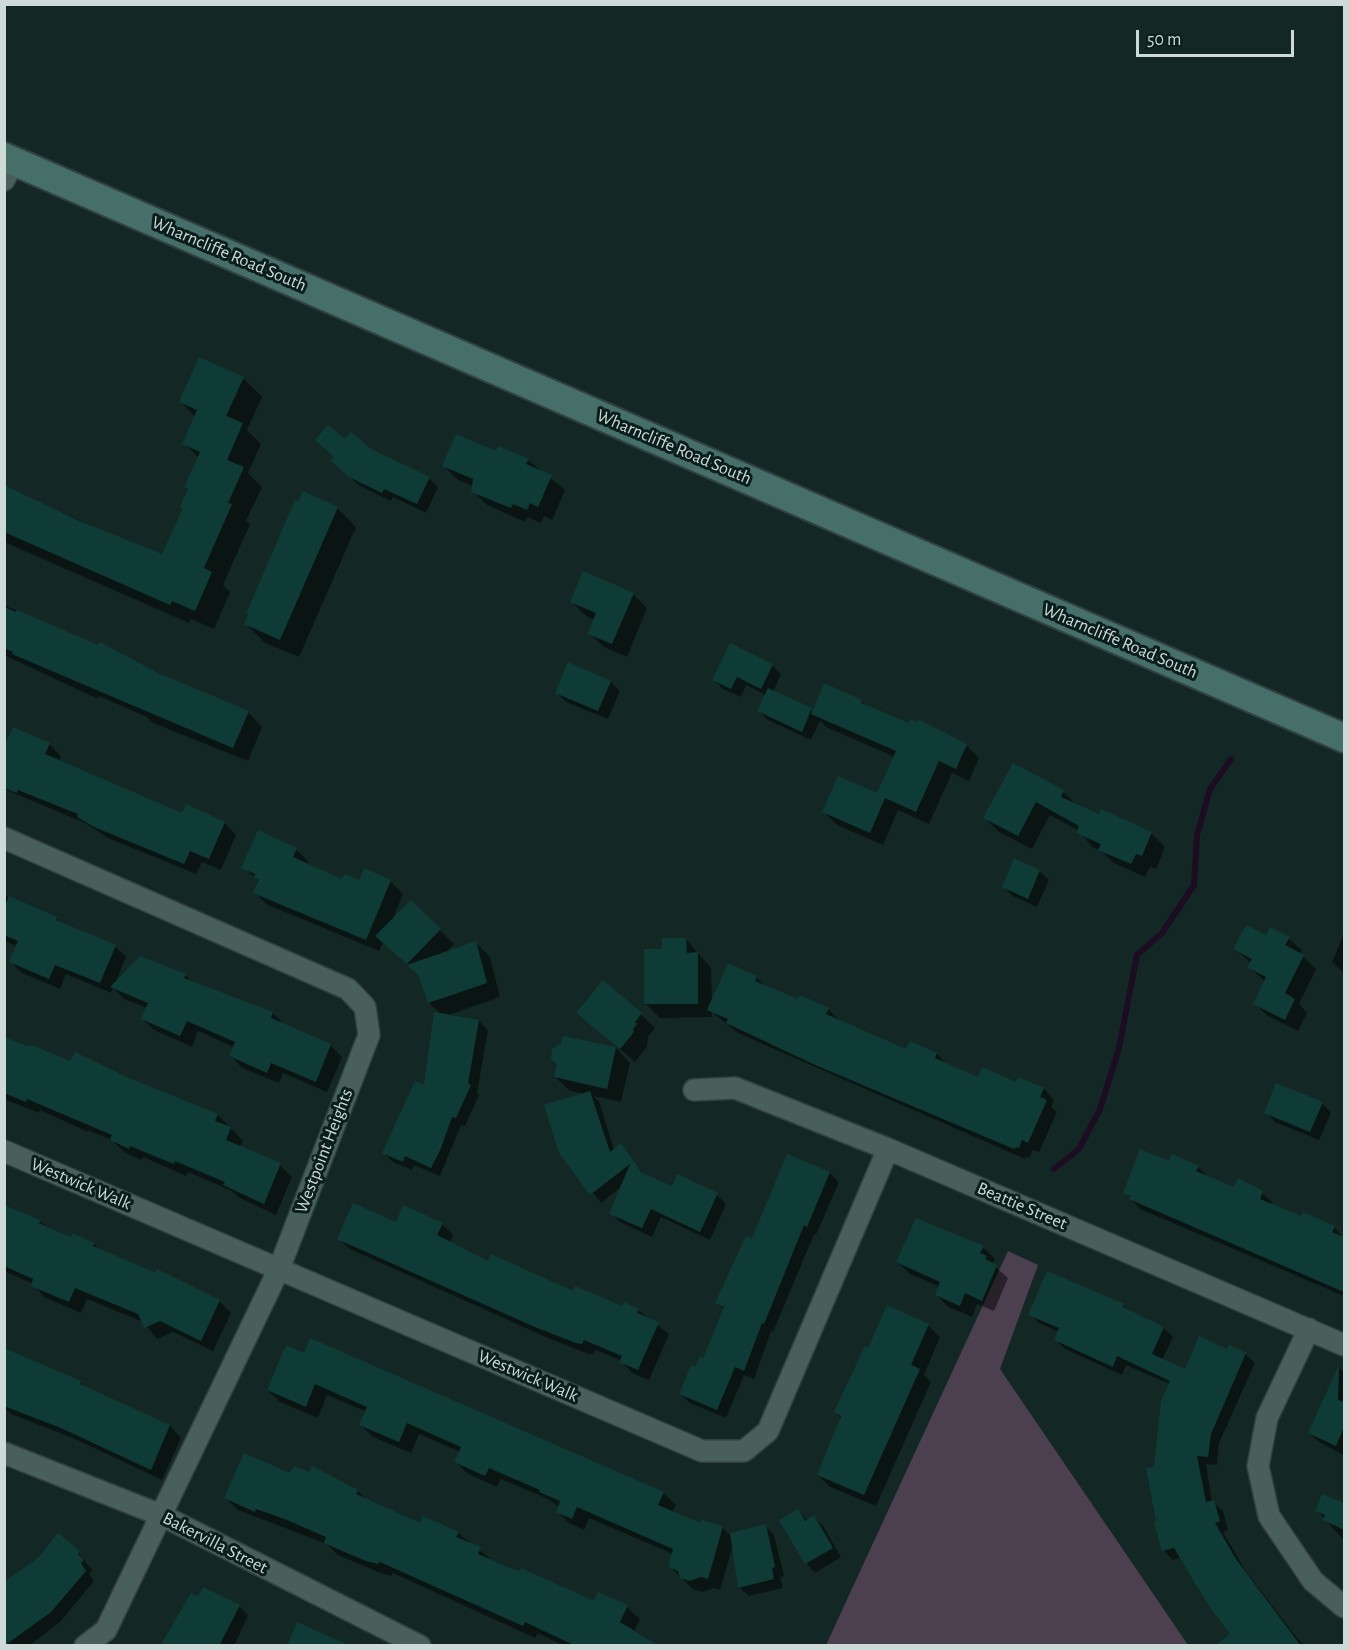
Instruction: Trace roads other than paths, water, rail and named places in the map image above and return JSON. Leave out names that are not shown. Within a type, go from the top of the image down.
[{"type":"main road","name":"Wharncliffe Road South","points":[[8,166],[1344,738]]},
{"type":"street","name":"Westpoint Heights","points":[[4,838],[348,989],[365,1007],[369,1035],[279,1269],[163,1516],[106,1630],[85,1646]]},
{"type":"street","name":"Beattie Street","points":[[694,1090],[735,1088],[888,1149],[1344,1345]]},
{"type":"street","name":"Westwick Walk","points":[[4,1150],[702,1452],[744,1451],[768,1431],[888,1149]]},
{"type":"street","points":[[1309,1329],[1267,1418],[1258,1466],[1269,1516],[1313,1581],[1344,1607]]},
{"type":"street","name":"Bakervilla Street","points":[[4,1453],[163,1516],[391,1640],[420,1646]]},
{"type":"waterway","points":[[1054,1169],[1079,1149],[1100,1109],[1119,1048],[1137,955],[1162,933],[1194,885],[1197,835],[1210,789],[1231,759]]}]
